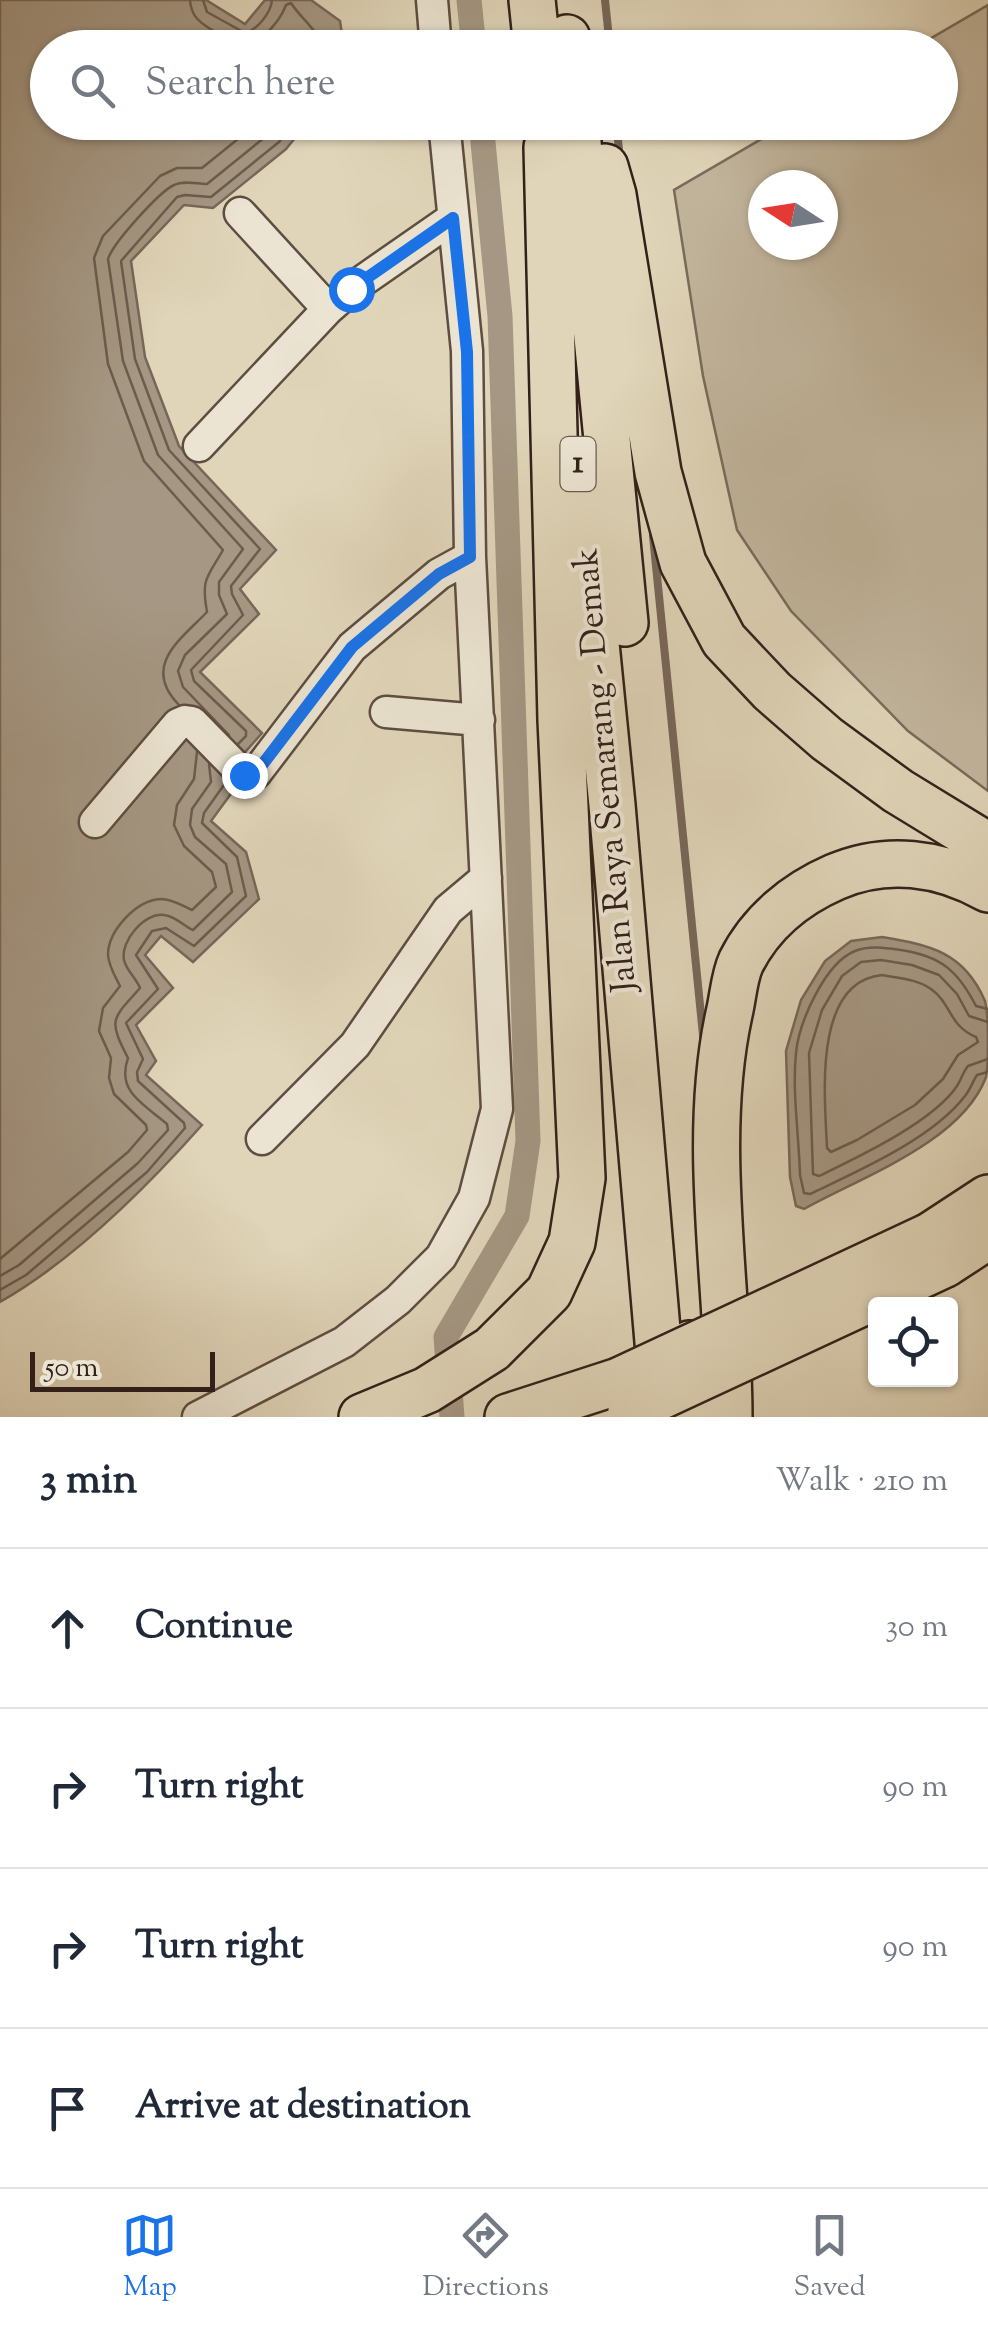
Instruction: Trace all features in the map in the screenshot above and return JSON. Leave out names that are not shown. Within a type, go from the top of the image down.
[{"type":"highway","points":[[532,0],[556,30]]},
{"type":"highway","points":[[362,1417],[427,1390],[492,1349],[548,1292],[572,1242],[582,1178],[560,720],[555,140]]},
{"type":"highway","name":"Jalan Raya Semarang - Demak","points":[[556,140],[664,1417]]},
{"type":"highway","name":"Jalan Raya Semarang - Demak","points":[[556,140],[643,802],[696,1417]]},
{"type":"highway","points":[[597,140],[613,195],[658,472],[683,563],[724,640],[772,692],[826,740],[898,791],[988,846]]},
{"type":"highway","points":[[729,1417],[717,1166],[723,1041],[740,964],[766,926],[803,891],[860,866],[919,864],[964,875],[988,888]]},
{"type":"highway","points":[[508,1417],[619,1381],[930,1236],[988,1198]]},
{"type":"highway","points":[[610,1417],[945,1264],[988,1236]]},
{"type":"street","points":[[432,0],[434,30]]},
{"type":"street","points":[[198,1417],[344,1342],[398,1300],[441,1257],[474,1198],[497,1109],[470,557],[467,352],[446,140]]},
{"type":"street","points":[[240,212],[328,309]]},
{"type":"street","points":[[199,446],[328,309],[453,218]]},
{"type":"street","points":[[95,822],[185,720],[192,722],[244,775],[256,773],[352,647],[439,574],[470,557]]},
{"type":"street","points":[[386,712],[479,720]]},
{"type":"street","points":[[262,1140],[355,1045],[448,910],[486,878]]},
{"type":"shaded area","points":[[988,5],[988,791],[908,731],[791,611],[737,530],[703,376],[674,190],[760,140],[958,140],[958,30],[945,30]]},
{"type":"water","points":[[0,0],[206,0],[245,24],[265,0],[311,0],[340,21],[341,30],[30,30],[30,140],[293,140],[213,208],[184,205],[131,261],[145,357],[179,446],[276,550],[240,589],[259,614],[200,672],[262,733],[231,768],[241,780],[211,821],[246,852],[259,899],[193,962],[161,936],[145,955],[173,988],[136,1025],[156,1061],[146,1075],[202,1125],[82,1244],[0,1302]]},
{"type":"water","points":[[882,937],[930,948],[967,971],[985,1001],[986,1077],[974,1100],[933,1139],[804,1209],[796,1206],[790,1177],[786,1051],[801,1000],[825,961],[851,941]]},
{"type":"waterway","points":[[469,0],[472,30]]},
{"type":"waterway","points":[[605,0],[608,30]]},
{"type":"waterway","points":[[452,1417],[446,1337],[517,1216],[528,1141],[500,316],[483,140]]},
{"type":"waterway","points":[[618,140],[620,159]]},
{"type":"waterway","points":[[653,536],[704,1045]]},
{"type":"route","points":[[244,775],[256,773],[352,647],[439,574],[470,557],[467,352],[453,218],[351,289]]}]
